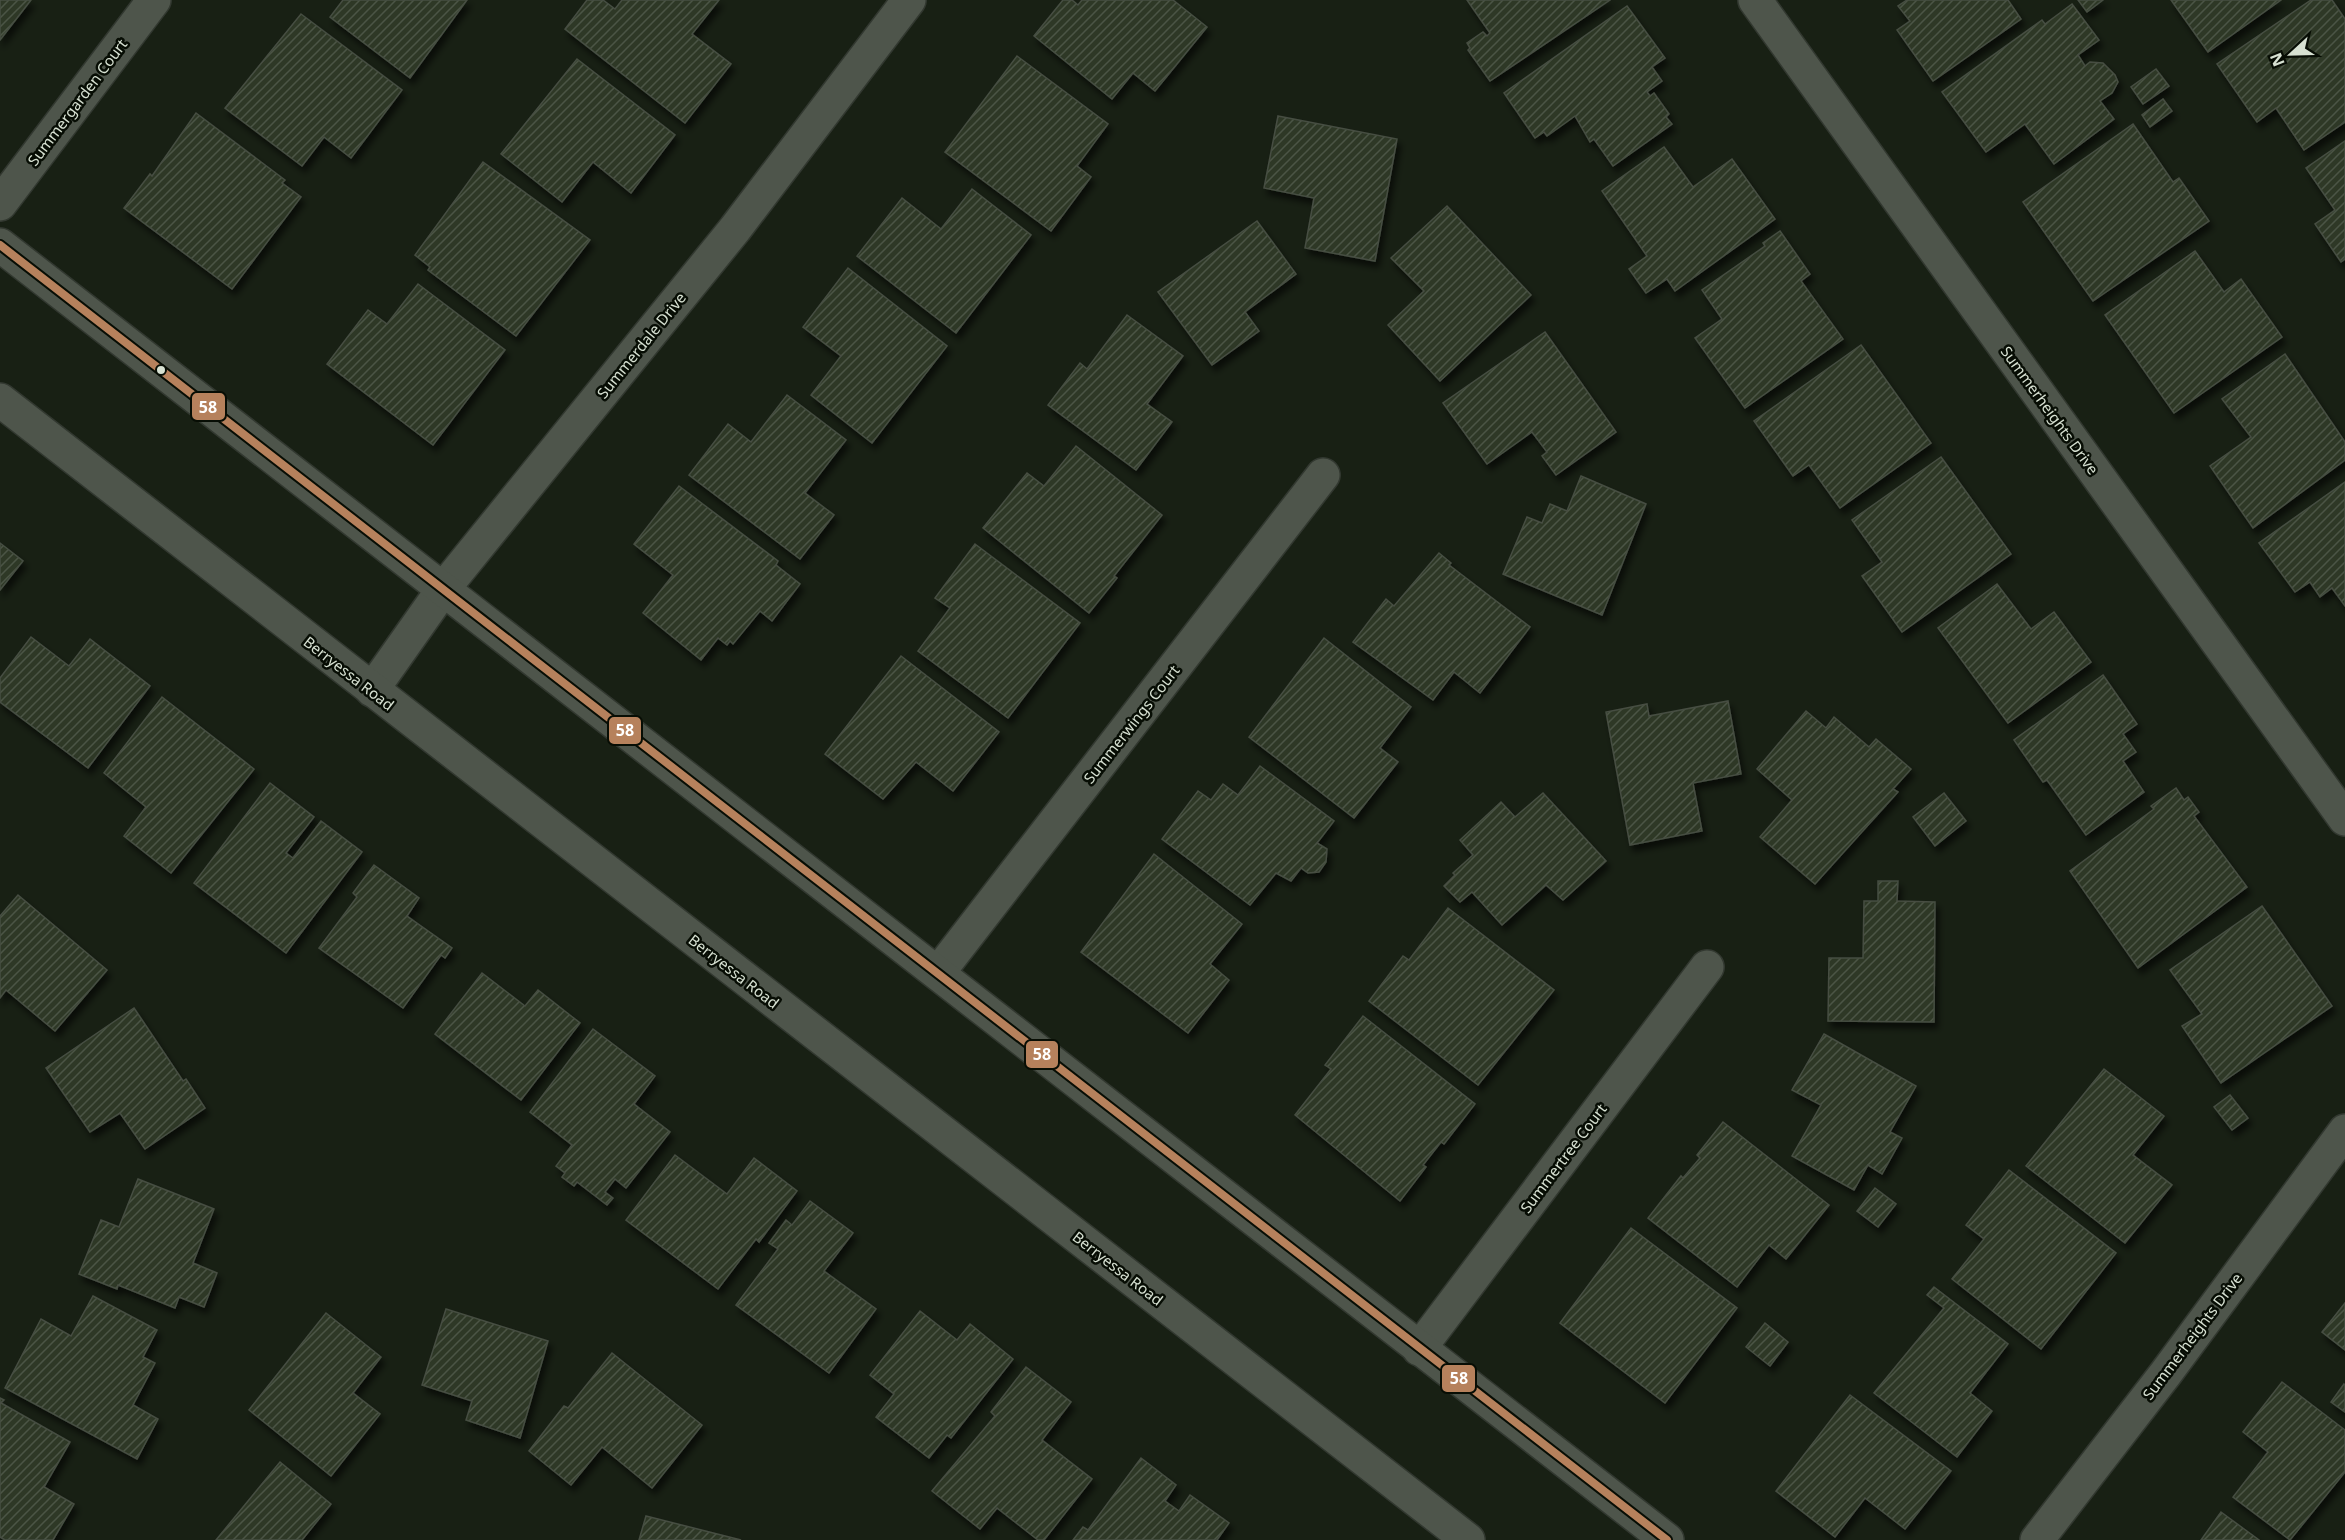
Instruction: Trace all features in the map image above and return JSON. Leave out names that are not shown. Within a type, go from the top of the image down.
[{"type":"main road","name":"Summergarden Court","points":[[0,204],[154,0]]},
{"type":"main road","name":"Summerdale Drive","points":[[372,690],[444,588],[735,229],[909,0]]},
{"type":"main road","name":"Summerheights Drive","points":[[1755,0],[2345,819]]},
{"type":"main road","points":[[0,245],[1667,1540]]},
{"type":"main road","name":"Berryessa Road","points":[[0,400],[1468,1540]]},
{"type":"main road","name":"Summerwings Court","points":[[938,973],[1323,475]]},
{"type":"main road","name":"Summertree Court","points":[[1419,1349],[1707,967]]},
{"type":"main road","name":"Summerheights Drive","points":[[2037,1540],[2173,1363],[2345,1131]]},
{"type":"building","points":[[0,0],[31,0],[0,40]]},
{"type":"building","points":[[343,0],[467,0],[410,78],[330,17]]},
{"type":"building","points":[[587,0],[603,0],[615,9],[622,0],[719,0],[692,34],[731,64],[685,123],[565,29]]},
{"type":"building","points":[[1063,0],[1072,0],[1078,5],[1082,0],[1173,0],[1207,27],[1155,91],[1133,73],[1112,99],[1034,36]]},
{"type":"building","points":[[1467,0],[1610,0],[1490,81],[1468,50],[1470,48],[1467,43],[1483,32],[1487,36],[1490,33]]},
{"type":"building","points":[[1907,0],[2008,0],[2021,19],[1933,81],[1897,30],[1910,21],[1898,6]]},
{"type":"building","points":[[2078,0],[2103,0],[2087,12]]},
{"type":"building","points":[[2171,0],[2281,0],[2208,52]]},
{"type":"building","points":[[2311,0],[2332,0],[2345,19],[2345,122],[2304,150],[2276,108],[2257,122],[2217,64]]},
{"type":"building","points":[[2072,4],[2099,40],[2078,55],[2085,66],[2090,62],[2103,63],[2115,75],[2118,82],[2112,93],[2100,101],[2114,119],[2054,164],[2025,124],[1986,152],[1942,92],[2042,20],[2045,24]]},
{"type":"building","points":[[1627,6],[1665,58],[1652,67],[1662,81],[1647,92],[1650,96],[1654,93],[1669,114],[1666,117],[1672,124],[1613,166],[1594,139],[1590,142],[1575,116],[1547,136],[1544,132],[1535,138],[1504,93]]},
{"type":"building","points":[[301,14],[402,90],[351,158],[324,137],[302,166],[225,108]]},
{"type":"building","points":[[1017,56],[1108,124],[1077,166],[1091,177],[1051,231],[945,152]]},
{"type":"building","points":[[577,59],[675,135],[631,193],[593,162],[562,202],[501,154]]},
{"type":"building","points":[[2156,69],[2169,86],[2143,104],[2131,87]]},
{"type":"building","points":[[2163,99],[2172,111],[2150,127],[2142,115]]},
{"type":"building","points":[[196,113],[285,180],[282,183],[301,197],[232,289],[124,208],[150,174],[152,176]]},
{"type":"building","points":[[1278,116],[1397,139],[1375,261],[1305,248],[1314,198],[1264,188]]},
{"type":"building","points":[[2133,124],[2173,182],[2179,178],[2209,221],[2093,301],[2023,202]]},
{"type":"building","points":[[2345,141],[2345,259],[2341,262],[2315,224],[2335,210],[2306,168]]},
{"type":"building","points":[[1664,147],[1693,187],[1732,159],[1775,219],[1675,291],[1667,279],[1646,293],[1629,269],[1647,256],[1602,191]]},
{"type":"building","points":[[483,162],[590,240],[516,336],[428,270],[430,267],[415,255]]},
{"type":"building","points":[[972,189],[1031,235],[956,333],[857,256],[902,198],[941,229]]},
{"type":"building","points":[[1447,206],[1531,295],[1440,381],[1388,325],[1424,291],[1391,258]]},
{"type":"building","points":[[1257,221],[1296,274],[1245,312],[1259,331],[1212,365],[1158,292]]},
{"type":"building","points":[[1780,231],[1810,274],[1801,281],[1843,339],[1745,408],[1695,338],[1722,319],[1702,290],[1765,246],[1763,243]]},
{"type":"building","points":[[2195,251],[2224,292],[2241,279],[2282,337],[2174,413],[2105,315]]},
{"type":"building","points":[[848,268],[947,346],[872,443],[811,395],[841,356],[803,327]]},
{"type":"building","points":[[418,284],[505,350],[433,445],[327,364],[368,310],[387,324]]},
{"type":"building","points":[[1127,315],[1183,356],[1147,404],[1172,422],[1136,470],[1048,405],[1080,363],[1087,369]]},
{"type":"building","points":[[1545,332],[1616,432],[1556,475],[1542,456],[1547,452],[1532,432],[1487,464],[1443,403]]},
{"type":"building","points":[[1861,345],[1931,443],[1840,508],[1809,465],[1793,476],[1754,421]]},
{"type":"building","points":[[2285,354],[2345,442],[2345,460],[2253,528],[2210,466],[2251,437],[2222,399]]},
{"type":"building","points":[[787,395],[846,440],[805,493],[834,515],[800,559],[689,475],[728,424],[751,442]]},
{"type":"building","points":[[1076,446],[1162,515],[1114,576],[1117,578],[1089,613],[983,528],[1027,473],[1044,486]]},
{"type":"building","points":[[1941,457],[2011,554],[1902,632],[1862,576],[1882,562],[1852,520]]},
{"type":"building","points":[[1581,476],[1646,504],[1602,615],[1503,574],[1527,517],[1542,523],[1550,504],[1567,511]]},
{"type":"building","points":[[2345,482],[2345,606],[2332,588],[2320,597],[2310,582],[2295,592],[2259,543]]},
{"type":"building","points":[[679,486],[778,561],[776,565],[800,584],[772,621],[760,611],[733,644],[730,641],[727,645],[718,638],[701,660],[643,613],[673,575],[634,544]]},
{"type":"building","points":[[0,543],[23,561],[0,590]]},
{"type":"building","points":[[975,544],[1080,623],[1008,718],[918,651],[950,608],[935,598]]},
{"type":"building","points":[[1439,553],[1451,563],[1449,565],[1530,627],[1480,693],[1454,672],[1433,700],[1353,642],[1386,599],[1394,606]]},
{"type":"building","points":[[1997,584],[2031,629],[2054,612],[2091,662],[2008,723],[1938,628]]},
{"type":"building","points":[[31,637],[69,666],[90,639],[150,686],[88,768],[0,702],[0,678]]},
{"type":"building","points":[[1324,638],[1411,707],[1380,748],[1398,762],[1354,818],[1249,737]]},
{"type":"building","points":[[901,656],[999,732],[953,791],[916,762],[883,799],[825,754]]},
{"type":"building","points":[[2103,675],[2137,724],[2123,734],[2136,752],[2123,761],[2144,792],[2086,835],[2047,780],[2043,782],[2014,740]]},
{"type":"building","points":[[162,697],[254,769],[171,873],[124,836],[146,807],[104,773]]},
{"type":"building","points":[[1728,701],[1741,774],[1693,783],[1702,831],[1630,845],[1606,712],[1647,704],[1649,716]]},
{"type":"building","points":[[1806,711],[1826,728],[1834,717],[1869,747],[1876,739],[1911,769],[1893,789],[1898,792],[1815,884],[1760,837],[1792,800],[1757,769]]},
{"type":"building","points":[[1260,766],[1334,821],[1317,843],[1327,849],[1326,862],[1319,872],[1308,873],[1301,868],[1291,881],[1276,873],[1250,905],[1162,839],[1198,791],[1211,800],[1223,784],[1238,795]]},
{"type":"building","points":[[270,783],[314,817],[286,853],[293,858],[321,821],[362,852],[286,953],[194,883]]},
{"type":"building","points":[[2176,788],[2184,800],[2188,797],[2199,812],[2194,816],[2247,887],[2138,968],[2070,871],[2154,809],[2151,806]]},
{"type":"building","points":[[1543,793],[1606,861],[1563,900],[1546,885],[1502,925],[1472,892],[1460,902],[1444,886],[1455,875],[1453,873],[1473,855],[1460,840],[1501,802],[1515,817]]},
{"type":"building","points":[[1944,793],[1966,821],[1935,846],[1913,817]]},
{"type":"building","points":[[1154,854],[1242,924],[1210,964],[1229,980],[1188,1033],[1081,952]]},
{"type":"building","points":[[374,865],[419,898],[407,916],[452,948],[445,958],[441,955],[403,1008],[319,948],[357,897],[353,893]]},
{"type":"building","points":[[1878,881],[1898,881],[1897,901],[1935,902],[1934,1022],[1828,1021],[1829,958],[1863,958],[1864,901],[1878,901]]},
{"type":"building","points":[[18,895],[107,970],[55,1031],[6,990],[0,998],[0,916]]},
{"type":"building","points":[[2262,906],[2332,1006],[2221,1083],[2182,1026],[2202,1014],[2170,970]]},
{"type":"building","points":[[1448,908],[1554,990],[1478,1085],[1369,1001],[1403,956],[1409,960]]},
{"type":"building","points":[[482,973],[525,1006],[538,990],[580,1023],[521,1100],[435,1034]]},
{"type":"building","points":[[134,1008],[183,1081],[186,1079],[205,1108],[145,1149],[120,1113],[90,1132],[46,1068]]},
{"type":"building","points":[[1363,1016],[1475,1104],[1444,1144],[1441,1142],[1423,1165],[1426,1167],[1400,1201],[1295,1115],[1331,1069],[1325,1065]]},
{"type":"building","points":[[593,1029],[655,1076],[634,1104],[670,1132],[626,1188],[615,1179],[605,1192],[613,1198],[607,1205],[577,1182],[574,1186],[562,1177],[565,1173],[556,1166],[572,1145],[530,1112]]},
{"type":"building","points":[[1824,1034],[1916,1086],[1890,1132],[1902,1138],[1882,1174],[1868,1165],[1854,1190],[1792,1156],[1821,1105],[1792,1090]]},
{"type":"building","points":[[2104,1069],[2164,1116],[2133,1155],[2172,1185],[2125,1243],[2026,1166]]},
{"type":"building","points":[[2230,1095],[2248,1118],[2232,1130],[2214,1107]]},
{"type":"building","points":[[1723,1122],[1829,1205],[1786,1259],[1769,1245],[1737,1287],[1648,1218],[1681,1176],[1683,1178],[1700,1158],[1697,1155]]},
{"type":"building","points":[[675,1155],[727,1194],[754,1158],[797,1191],[759,1242],[756,1239],[718,1289],[626,1220]]},
{"type":"building","points":[[2009,1170],[2116,1253],[2041,1349],[1952,1279],[1984,1239],[1966,1225]]},
{"type":"building","points":[[138,1179],[214,1209],[193,1263],[217,1273],[204,1307],[179,1297],[175,1308],[118,1285],[117,1289],[79,1274],[101,1220],[119,1227]]},
{"type":"building","points":[[1875,1188],[1896,1204],[1878,1227],[1857,1211]]},
{"type":"building","points":[[810,1201],[853,1233],[824,1271],[876,1309],[829,1373],[736,1305],[778,1249],[769,1243],[786,1220],[792,1225]]},
{"type":"building","points":[[1631,1228],[1737,1308],[1665,1403],[1560,1323]]},
{"type":"building","points":[[1934,1287],[2008,1344],[1970,1393],[1992,1411],[1957,1457],[1874,1393],[1944,1308],[1927,1295]]},
{"type":"building","points":[[93,1296],[157,1330],[143,1357],[155,1363],[133,1405],[158,1419],[137,1459],[5,1388],[41,1319],[71,1336]]},
{"type":"building","points":[[2345,1303],[2345,1350],[2322,1332]]},
{"type":"building","points":[[446,1309],[548,1341],[520,1438],[466,1420],[472,1401],[422,1385]]},
{"type":"building","points":[[920,1311],[957,1340],[970,1324],[1013,1359],[951,1438],[947,1435],[929,1458],[876,1417],[894,1394],[870,1375]]},
{"type":"building","points":[[326,1313],[381,1357],[353,1393],[380,1414],[331,1476],[249,1410]]},
{"type":"building","points":[[1765,1323],[1788,1342],[1770,1366],[1746,1347]]},
{"type":"building","points":[[612,1353],[702,1425],[652,1488],[602,1447],[571,1485],[529,1451],[564,1406],[568,1408]]},
{"type":"building","points":[[1026,1367],[1071,1402],[1042,1440],[1092,1479],[1044,1540],[1038,1540],[997,1508],[980,1529],[932,1491],[995,1416],[991,1412]]},
{"type":"building","points":[[2282,1382],[2345,1430],[2345,1472],[2290,1540],[2233,1497],[2268,1452],[2243,1432]]},
{"type":"building","points":[[2345,1385],[2345,1412],[2331,1402]]},
{"type":"building","points":[[1850,1395],[1951,1471],[1905,1529],[1865,1498],[1835,1537],[1776,1491]]},
{"type":"building","points":[[0,1398],[4,1400],[1,1403],[70,1442],[44,1487],[74,1504],[53,1540],[5,1540],[0,1537]]},
{"type":"building","points":[[1141,1458],[1176,1485],[1165,1501],[1179,1511],[1190,1495],[1229,1523],[1217,1540],[1073,1540],[1083,1527],[1088,1530]]},
{"type":"building","points":[[280,1462],[331,1504],[302,1540],[216,1540]]},
{"type":"building","points":[[2221,1512],[2259,1540],[2201,1540]]},
{"type":"building","points":[[646,1516],[741,1540],[639,1540]]},
{"type":"transit line","name":"58","points":[[0,245],[1667,1540]]}]
